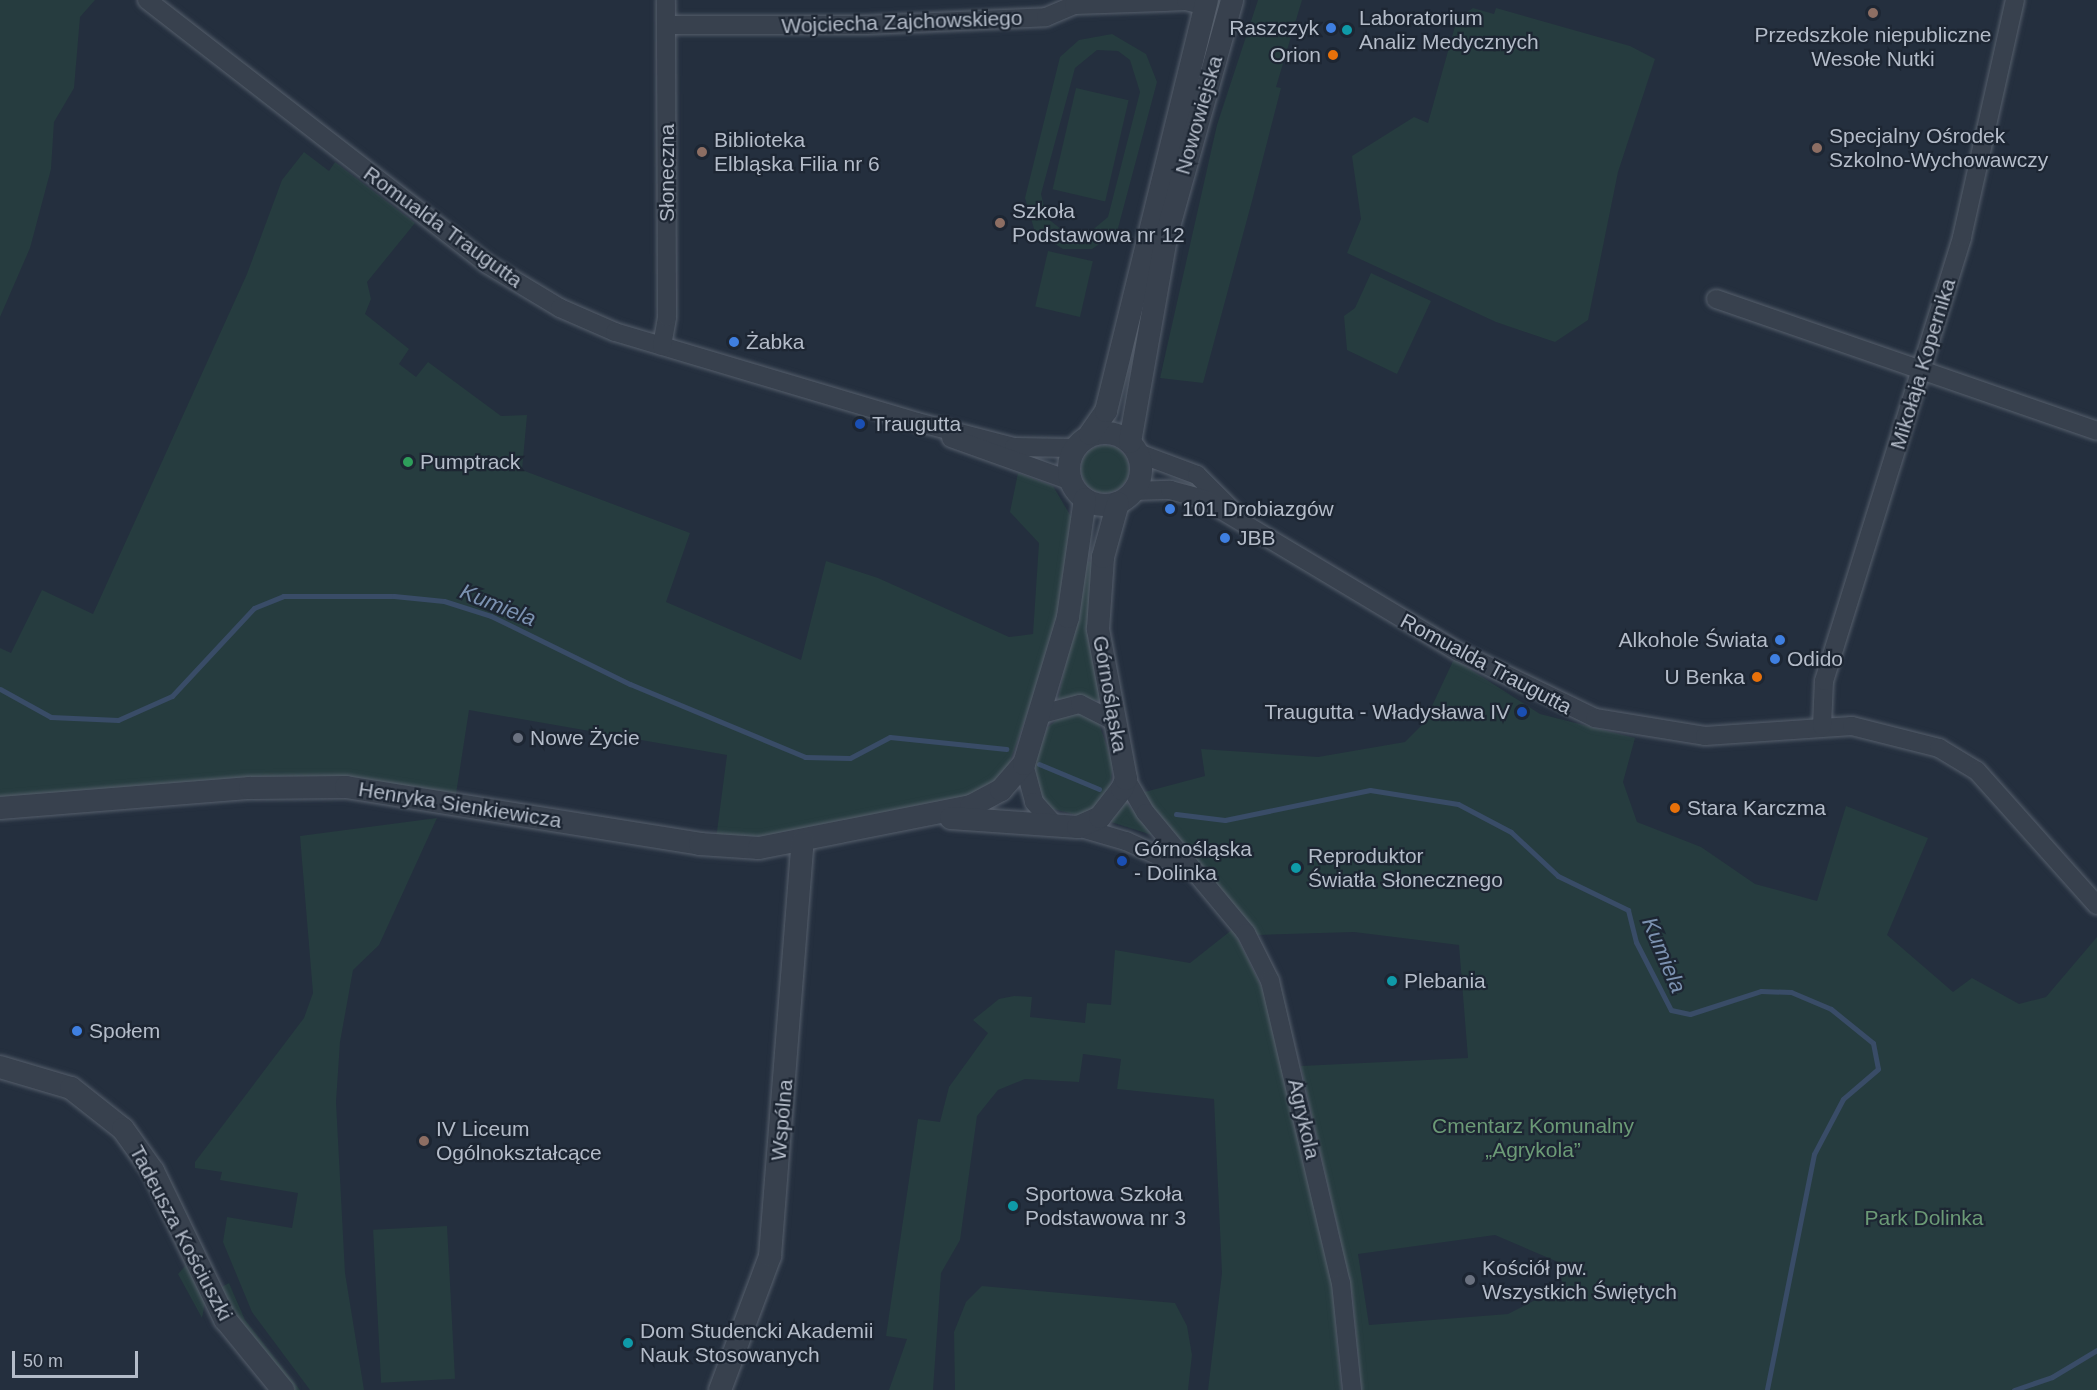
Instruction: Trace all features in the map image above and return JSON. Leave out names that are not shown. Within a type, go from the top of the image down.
[{"type":"street","name":"Romualda Traugutta","points":[[147,0],[487,264],[588,321],[662,346],[917,422],[1014,447],[1083,441]]},
{"type":"street","name":"Słoneczna","points":[[662,346],[667,317],[666,0]]},
{"type":"street","name":"Nowowiejska","points":[[1134,448],[1166,237],[1232,0]]},
{"type":"street","name":"Mikołaja Kopernika","points":[[1822,726],[1824,681],[1968,213],[2014,0]]},
{"type":"street","name":"Wojciecha Zajchowskiego","points":[[666,25],[827,26],[1046,17],[1074,5],[1186,1],[1206,3]]},
{"type":"street","name":"Nowowiejska","points":[[1083,441],[1106,411],[1206,3]]},
{"type":"street","points":[[1716,299],[1920,372],[2097,431]]},
{"type":"street","name":"Romualda Traugutta","points":[[917,422],[996,458],[1078,490]]},
{"type":"street","points":[[1116,435],[1134,448],[1141,470],[1126,497],[1078,490],[1083,441],[1116,435]]},
{"type":"street","name":"Romualda Traugutta","points":[[1134,448],[1197,475],[1244,524]]},
{"type":"street","name":"Górnośląska","points":[[1024,764],[1042,714],[1068,617],[1078,490]]},
{"type":"street","name":"Romualda Traugutta","points":[[1126,497],[1191,494],[1244,524],[1337,583],[1572,711],[1638,729],[1705,736],[1822,726],[1885,731],[1954,755],[1991,786],[2097,904]]},
{"type":"street","name":"Górnośląska","points":[[1126,497],[1097,600],[1100,659],[1126,779]]},
{"type":"street","points":[[1042,714],[1080,704],[1113,721]]},
{"type":"street","points":[[1024,764],[1034,802],[1055,825],[1078,827],[1109,809],[1126,779]]},
{"type":"street","name":"Henryka Sienkiewicza","points":[[0,808],[335,786],[700,844],[759,848],[803,842],[916,819],[987,799],[1024,764]]},
{"type":"street","name":"Agrykola","points":[[1126,779],[1194,873],[1246,933],[1282,1021],[1341,1283],[1352,1390]]},
{"type":"street","name":"Henryka Sienkiewicza","points":[[916,819],[1055,825]]},
{"type":"street","name":"Agrykola","points":[[1078,827],[1126,841],[1194,873]]},
{"type":"street","name":"Wspólna","points":[[720,1390],[770,1256],[803,842]]},
{"type":"street","name":"Tadeusza Kościuszki","points":[[0,1067],[71,1088],[123,1129],[153,1171],[222,1314],[283,1390]]},
{"type":"green space","points":[[0,0],[95,0],[80,17],[74,88],[54,122],[51,169],[30,248],[0,317]]},
{"type":"green space","points":[[1258,0],[1302,0],[1276,87],[1281,88],[1252,201],[1203,383],[1160,378],[1217,125]]},
{"type":"green space","points":[[1473,8],[1494,14],[1496,8],[1630,46],[1655,59],[1618,172],[1588,320],[1555,342],[1496,322],[1347,253],[1361,219],[1352,156],[1414,117],[1428,123],[1457,19]]},
{"type":"green space","points":[[1112,34],[1146,54],[1157,82],[1117,232],[1092,249],[1063,249],[1035,232],[1025,198],[1060,57],[1079,40]],"holes":[[[1097,50],[1118,51],[1130,60],[1140,92],[1108,217],[1090,232],[1066,233],[1047,218],[1041,194],[1075,68]]]},
{"type":"green space","points":[[1076,88],[1129,100],[1105,201],[1053,189]]},
{"type":"green space","points":[[304,152],[329,171],[335,162],[415,223],[367,282],[371,299],[365,314],[409,349],[399,364],[416,377],[428,362],[501,416],[527,415],[522,470],[690,533],[666,602],[801,660],[826,561],[878,578],[1009,637],[1033,634],[1039,543],[1010,512],[1018,473],[1053,486],[1073,520],[1054,639],[1005,775],[977,795],[775,837],[716,839],[727,755],[469,710],[456,794],[0,798],[0,648],[11,653],[42,590],[93,614],[247,274],[282,180]]},
{"type":"green space","points":[[1048,251],[1093,261],[1080,317],[1035,307]]},
{"type":"green space","points":[[1371,273],[1431,301],[1397,374],[1347,350],[1344,316],[1355,308]]},
{"type":"green space","points":[[1105,445],[1122,452],[1129,469],[1122,486],[1105,493],[1088,486],[1081,469],[1088,452]]},
{"type":"green space","points":[[1087,561],[1094,563],[1089,628],[1100,700],[1058,700]]},
{"type":"green space","name":"Park Dolinka","points":[[1454,659],[1540,714],[1635,738],[1623,782],[1637,822],[1701,847],[1755,884],[1817,901],[1846,806],[1928,838],[1887,935],[1953,992],[1972,978],[2019,1004],[2046,997],[2097,937],[2097,1390],[1361,1390],[1353,1296],[1301,1066],[1468,1058],[1459,945],[1354,932],[1257,935],[1141,793],[1205,776],[1201,749],[1318,757],[1405,742],[1424,723]],"holes":[[[1495,1235],[1558,1262],[1563,1286],[1508,1314],[1369,1325],[1358,1254]]]},
{"type":"green space","points":[[1070,709],[1098,721],[1113,764],[1110,788],[1099,807],[1082,816],[1049,808],[1034,789],[1034,761],[1047,728]]},
{"type":"green space","points":[[1126,802],[1151,833],[1152,835],[1111,822]]},
{"type":"green space","points":[[437,818],[379,945],[353,970],[340,1042],[336,1102],[345,1273],[364,1390],[310,1390],[252,1312],[223,1242],[227,1217],[292,1228],[298,1193],[220,1180],[222,1172],[195,1168],[195,1162],[304,1018],[313,993],[300,836]]},
{"type":"green space","points":[[1233,929],[1265,994],[1332,1282],[1341,1390],[1208,1390],[1222,1273],[1214,1099],[1117,1089],[1121,1059],[1083,1054],[1079,1082],[1025,1079],[998,1090],[977,1116],[960,1240],[941,1273],[933,1390],[889,1390],[907,1339],[886,1336],[918,1119],[940,1122],[949,1087],[988,1033],[973,1020],[999,999],[1014,996],[1032,997],[1030,1017],[1085,1023],[1087,1003],[1111,1005],[1115,950],[1190,963]]},
{"type":"green space","points":[[447,1226],[455,1379],[381,1383],[373,1230]]},
{"type":"green space","points":[[186,1265],[205,1303],[202,1318],[178,1274]]},
{"type":"green space","points":[[229,1283],[245,1320],[300,1390],[292,1390],[250,1337],[218,1289]]},
{"type":"green space","points":[[982,1286],[1175,1303],[1187,1326],[1192,1355],[1188,1390],[955,1390],[954,1332],[966,1302]]},
{"type":"waterway","name":"Kumiela","points":[[0,689],[51,717],[118,720],[172,696],[254,608],[283,596],[394,596],[444,601],[491,616],[630,684],[805,757],[850,758],[890,737],[1006,749]]},
{"type":"waterway","name":"Kumiela","points":[[1039,764],[1099,789]]},
{"type":"waterway","name":"Kumiela","points":[[1176,814],[1225,820],[1370,790],[1458,804],[1511,832],[1558,876],[1628,910],[1636,942],[1671,1010],[1690,1014],[1761,991],[1791,992],[1831,1009],[1873,1043],[1878,1069],[1843,1099],[1814,1154],[1767,1390]]},
{"type":"waterway","name":"Kumiela","points":[[2014,1390],[2052,1377],[2097,1350]]},
{"type":"place","name":"Przedszkole niepubliczne Wesołe Nutki","points":[[1873,13]]},
{"type":"place","name":"Raszczyk","points":[[1331,28]]},
{"type":"place","name":"Laboratorium Analiz Medycznych","points":[[1347,30]]},
{"type":"place","name":"Orion","points":[[1333,55]]},
{"type":"place","name":"Specjalny Ośrodek Szkolno-Wychowawczy","points":[[1817,148]]},
{"type":"place","name":"Biblioteka Elbląska Filia nr 6","points":[[702,152]]},
{"type":"place","name":"Szkoła Podstawowa nr 12","points":[[1000,223]]},
{"type":"place","name":"Żabka","points":[[734,342]]},
{"type":"place","name":"Traugutta","points":[[860,424]]},
{"type":"place","name":"Pumptrack","points":[[408,462]]},
{"type":"place","name":"101 Drobiazgów","points":[[1170,509]]},
{"type":"place","name":"JBB","points":[[1225,538]]},
{"type":"place","name":"Alkohole Świata","points":[[1780,640]]},
{"type":"place","name":"Odido","points":[[1775,659]]},
{"type":"place","name":"U Benka","points":[[1757,677]]},
{"type":"place","name":"Traugutta - Władysława IV","points":[[1522,712]]},
{"type":"place","name":"Nowe Życie","points":[[518,738]]},
{"type":"place","name":"Stara Karczma","points":[[1675,808]]},
{"type":"place","name":"Górnośląska - Dolinka","points":[[1122,861]]},
{"type":"place","name":"Reproduktor Światła Słonecznego","points":[[1296,868]]},
{"type":"place","name":"Plebania","points":[[1392,981]]},
{"type":"place","name":"Społem","points":[[77,1031]]},
{"type":"place","name":"IV Liceum Ogólnokształcące","points":[[424,1141]]},
{"type":"place","name":"Sportowa Szkoła Podstawowa nr 3","points":[[1013,1206]]},
{"type":"place","name":"Kościół pw. Wszystkich Świętych","points":[[1470,1280]]},
{"type":"place","name":"Dom Studencki Akademii Nauk Stosowanych","points":[[628,1343]]},
{"type":"park label","name":"Cmentarz Komunalny „Agrykola”","points":[[1533,1138]]}]
